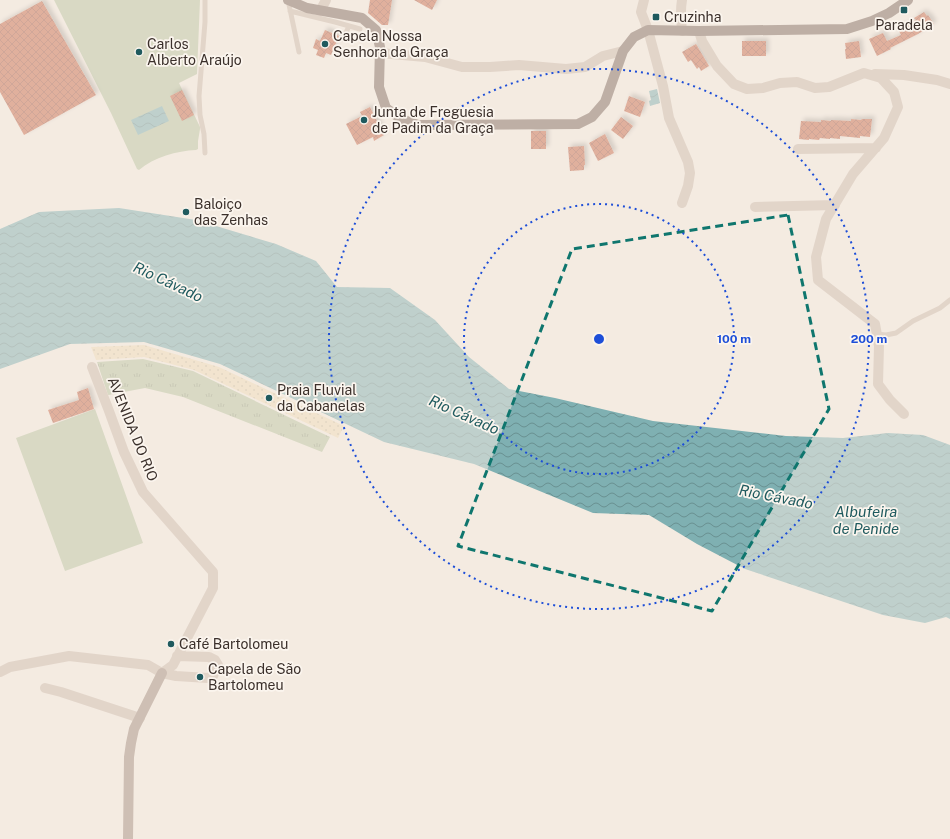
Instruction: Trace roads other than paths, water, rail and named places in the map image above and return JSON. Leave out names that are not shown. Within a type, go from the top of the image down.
[{"type":"main road","points":[[288,0],[307,8],[362,18],[376,30],[380,47],[379,87],[386,108],[401,119],[418,125],[578,124],[592,117],[605,102],[623,51],[634,36],[648,30],[699,32],[847,28],[872,21],[889,13],[898,4],[908,0]]},
{"type":"street","points":[[320,11],[326,0]]},
{"type":"street","points":[[644,0],[641,12],[648,30],[663,86],[668,118],[688,162],[690,173],[688,186],[682,203]]},
{"type":"street","points":[[682,0],[682,32]]},
{"type":"street","points":[[699,32],[702,41],[717,66],[734,84],[747,89],[763,88],[780,82],[796,82],[815,88],[829,87],[864,73],[904,75],[948,82]]},
{"type":"street","points":[[380,53],[425,57],[462,67],[519,65],[566,69],[585,67],[603,56],[623,51]]},
{"type":"street","points":[[864,73],[881,78],[894,92],[898,107],[884,138],[853,174],[826,218],[816,257],[818,280],[876,324],[879,346],[878,384],[890,400],[904,414]]},
{"type":"street","points":[[798,149],[876,148]]},
{"type":"street","points":[[755,207],[835,205]]},
{"type":"street","name":"AVENIDA DO RIO","points":[[92,367],[124,452],[143,492],[213,572],[212,588],[173,665],[162,673],[134,729],[130,743],[129,757],[128,839]]},
{"type":"street","points":[[0,672],[10,667],[69,656],[148,665],[162,673],[176,676],[208,678],[213,676],[218,665],[215,660],[209,657],[177,656]]},
{"type":"street","points":[[45,688],[62,692],[140,718]]},
{"type":"lane","points":[[205,0],[200,96],[200,115],[204,134],[205,153]]},
{"type":"lane","points":[[288,0],[299,52]]},
{"type":"lane","points":[[290,11],[360,29]]},
{"type":"lane","points":[[343,39],[349,26]]},
{"type":"lane","points":[[877,334],[886,335],[896,333],[914,321],[940,308],[950,300]]},
{"type":"water","points":[[657,89],[660,103],[650,106],[649,101],[651,100],[649,91]]},
{"type":"water","points":[[162,106],[169,121],[138,135],[131,120]]},
{"type":"water","name":"Albufeira de Penide","points":[[119,208],[196,220],[276,244],[316,261],[337,287],[390,288],[435,320],[469,357],[509,389],[653,421],[786,436],[843,438],[888,433],[923,435],[950,445],[950,619],[946,617],[925,623],[883,615],[745,569],[697,544],[649,515],[593,513],[474,464],[384,442],[220,364],[144,342],[70,344],[0,369],[0,229],[39,212]]},
{"type":"place","name":"Paradela","points":[[904,10]]},
{"type":"place","name":"Cruzinha","points":[[656,17]]},
{"type":"place","name":"Capela Nossa Senhora da Graça","points":[[325,44]]},
{"type":"place","name":"Carlos Alberto Araújo","points":[[139,52]]},
{"type":"place","name":"Junta de Freguesia de Padim da Graça","points":[[364,120]]},
{"type":"place","name":"Baloiço das Zenhas","points":[[186,212]]},
{"type":"place","name":"Praia Fluvial da Cabanelas","points":[[269,398]]},
{"type":"place","name":"Café Bartolomeu","points":[[171,644]]},
{"type":"place","name":"Capela de São Bartolomeu","points":[[200,677]]},
{"type":"water label","name":"Rio Cávado","points":[[168,282]]},
{"type":"water label","name":"Rio Cávado","points":[[464,415]]},
{"type":"water label","name":"Rio Cávado","points":[[776,497]]}]
